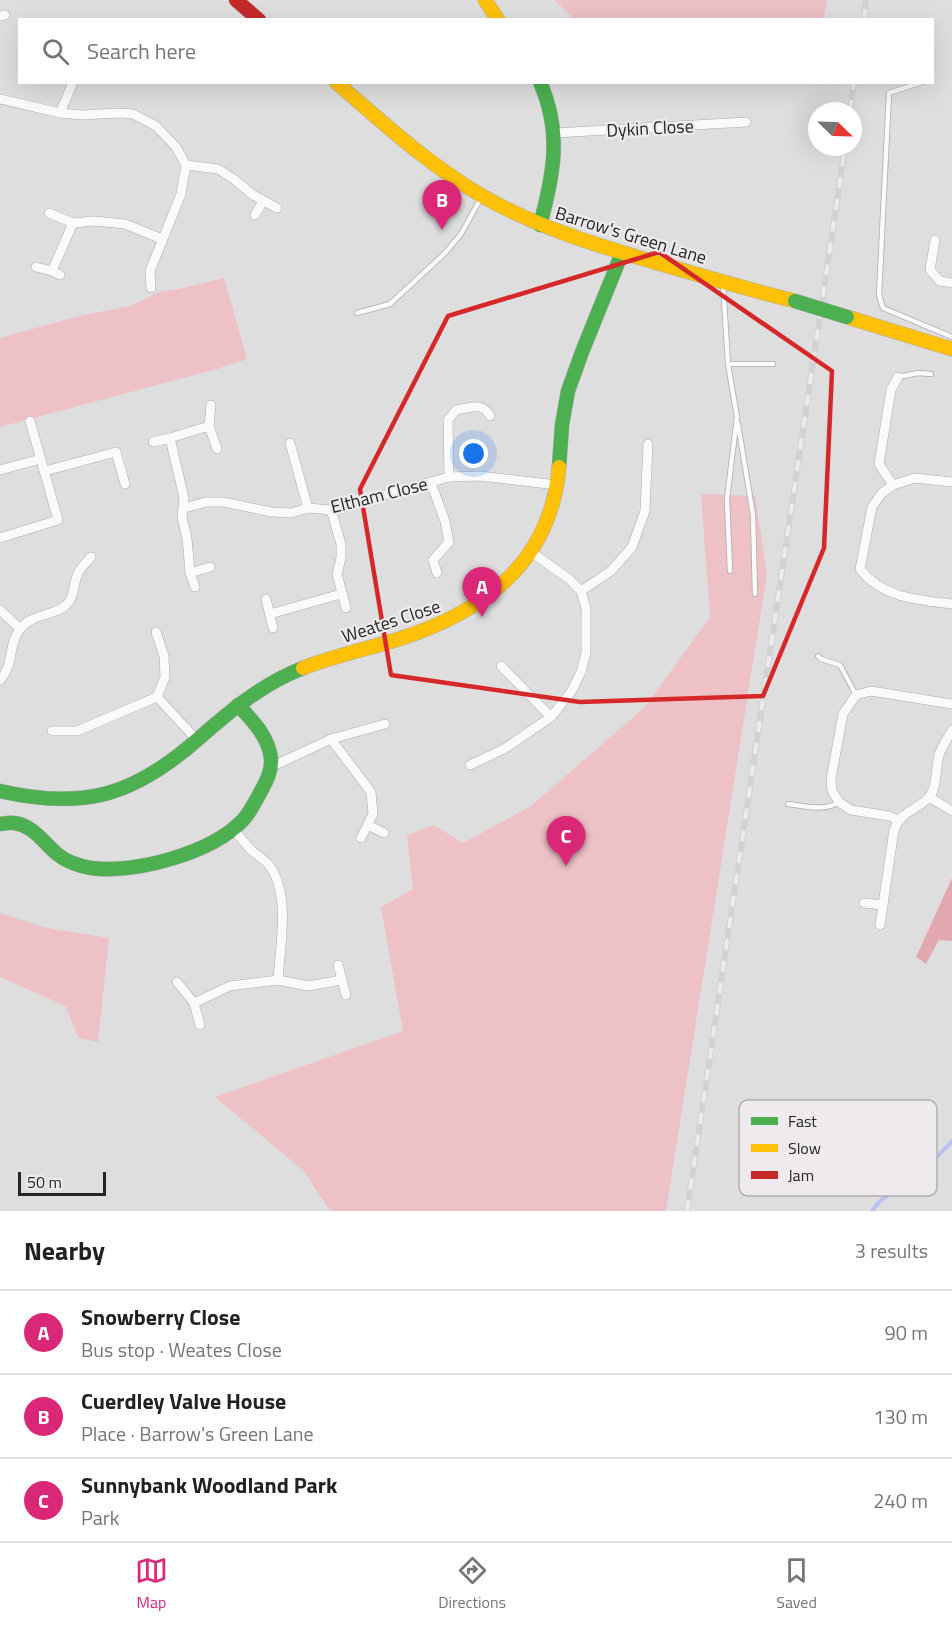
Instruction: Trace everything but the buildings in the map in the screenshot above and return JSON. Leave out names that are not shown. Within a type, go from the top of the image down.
[{"type":"street","points":[[236,0],[257,18]]},
{"type":"street","points":[[485,0],[497,18]]},
{"type":"street","points":[[60,113],[72,84]]},
{"type":"street","name":"Barrow's Green Lane","points":[[338,84],[438,167],[483,196],[540,225],[583,242],[952,349]]},
{"type":"street","points":[[540,225],[550,189],[555,133],[551,112],[541,84]]},
{"type":"street","points":[[0,99],[60,113],[133,114],[156,126],[176,147],[186,165],[181,194],[150,271],[151,288]]},
{"type":"street","name":"Dykin Close","points":[[555,133],[746,122]]},
{"type":"street","points":[[186,165],[218,169],[263,201],[277,208]]},
{"type":"street","points":[[255,215],[263,201]]},
{"type":"street","points":[[50,213],[73,223],[94,221],[125,224],[162,239]]},
{"type":"street","points":[[36,267],[56,273],[73,223]]},
{"type":"street","points":[[935,240],[930,270],[940,281],[952,283]]},
{"type":"street","name":"Weates Close","points":[[0,791],[44,800],[70,801],[96,798],[117,792],[159,771],[238,705],[283,676],[311,665],[403,639],[452,620],[479,604],[499,587],[531,552],[546,523],[557,485],[562,418],[568,391],[621,253]]},
{"type":"street","points":[[893,485],[879,464],[891,390],[898,377]]},
{"type":"street","points":[[211,405],[209,426],[217,449]]},
{"type":"street","name":"Eltham Close","points":[[449,477],[448,420],[456,410],[480,406],[486,409],[490,416]]},
{"type":"street","points":[[0,538],[58,520],[30,421]]},
{"type":"street","points":[[153,442],[209,426]]},
{"type":"street","points":[[170,438],[184,498],[182,518],[187,538],[190,573],[195,587]]},
{"type":"street","name":"Eltham Close","points":[[290,443],[308,508]]},
{"type":"street","points":[[580,591],[611,571],[632,547],[645,511],[648,444]]},
{"type":"street","points":[[45,471],[116,452],[126,484]]},
{"type":"street","points":[[0,470],[41,459]]},
{"type":"street","name":"Eltham Close","points":[[184,508],[206,502],[223,502],[291,513],[308,508],[331,510],[449,477],[480,476],[557,485]]},
{"type":"street","points":[[952,482],[915,478],[893,485],[882,493],[872,507],[860,569],[867,578],[893,594],[952,604]]},
{"type":"street","points":[[431,483],[445,521],[448,542],[433,560],[437,573]]},
{"type":"street","points":[[331,510],[341,544],[341,558],[337,574],[346,608]]},
{"type":"street","points":[[470,765],[504,749],[551,717],[571,692],[586,653],[586,608],[580,591],[569,579],[531,552]]},
{"type":"street","points":[[0,680],[10,664],[13,645],[20,629],[31,620],[62,608],[71,600],[77,575],[91,557]]},
{"type":"street","points":[[190,573],[210,567]]},
{"type":"street","points":[[270,614],[341,594]]},
{"type":"street","points":[[266,599],[273,628]]},
{"type":"street","points":[[0,610],[20,629]]},
{"type":"street","points":[[52,731],[78,731],[157,697],[165,677],[164,656],[156,632]]},
{"type":"street","points":[[501,666],[551,717]]},
{"type":"street","points":[[898,820],[889,816],[850,810],[839,802],[832,791],[831,779],[843,714],[856,695],[871,691],[952,704]]},
{"type":"street","points":[[157,697],[196,740]]},
{"type":"street","points":[[0,824],[14,823],[31,830],[58,855],[71,863],[103,870],[170,860],[201,847],[233,829],[243,819],[262,790],[271,767],[269,753],[260,731],[238,705]]},
{"type":"street","points":[[271,767],[331,739],[385,724]]},
{"type":"street","points":[[880,925],[894,830],[898,820],[929,797],[934,787],[940,753],[952,730]]},
{"type":"street","points":[[331,739],[370,792],[373,814],[361,838]]},
{"type":"street","points":[[929,797],[952,811]]},
{"type":"street","points":[[368,825],[384,833]]},
{"type":"street","points":[[233,829],[268,864],[277,878],[282,899],[283,922],[278,980]]},
{"type":"street","points":[[864,903],[883,905]]},
{"type":"street","points":[[338,965],[346,995]]},
{"type":"street","points":[[194,1003],[230,986],[278,980],[308,986],[341,980]]},
{"type":"street","points":[[177,982],[194,1003],[200,1025]]},
{"type":"lane","points":[[916,84],[890,93],[879,295],[883,308],[952,337]]},
{"type":"lane","points":[[357,313],[390,304],[446,253],[461,234],[483,196]]},
{"type":"lane","points":[[723,282],[728,364],[753,515],[755,594]]},
{"type":"lane","points":[[728,364],[773,364]]},
{"type":"lane","points":[[898,377],[918,373],[931,374]]},
{"type":"lane","points":[[730,571],[727,499],[737,417]]},
{"type":"lane","points":[[818,656],[840,665],[856,695]]},
{"type":"lane","points":[[788,804],[825,808],[839,802]]},
{"type":"highlighted area","points":[[659,252],[832,371],[824,548],[763,696],[580,702],[391,675],[360,489],[448,316]]},
{"type":"shaded area","points":[[555,0],[827,0],[824,18],[570,18]]},
{"type":"shaded area","points":[[224,278],[247,359],[0,427],[0,338],[79,316],[130,306],[159,292]]},
{"type":"shaded area","points":[[701,494],[755,496],[767,574],[666,1211],[330,1211],[304,1171],[215,1097],[403,1031],[381,907],[413,889],[407,835],[434,825],[463,843],[531,806],[645,707],[710,617]]},
{"type":"shaded area","points":[[952,878],[952,941],[939,940],[926,964],[916,957]]},
{"type":"shaded area","points":[[0,913],[47,928],[109,938],[98,1042],[79,1038],[65,1006],[0,977]]},
{"type":"waterway","points":[[937,1157],[952,1141]]},
{"type":"waterway","points":[[872,1211],[887,1196]]},
{"type":"railway","points":[[864,18],[866,0]]},
{"type":"railway","points":[[851,102],[854,84]]},
{"type":"railway","points":[[687,1211],[844,156]]},
{"type":"traffic: fast","points":[[540,225],[554,153],[551,119],[541,84]]},
{"type":"traffic: fast","points":[[559,467],[562,425],[568,391],[622,253]]},
{"type":"traffic: fast","points":[[795,301],[847,317]]},
{"type":"traffic: fast","points":[[0,791],[57,799],[106,794],[129,786],[174,759],[260,690],[303,668]]},
{"type":"traffic: fast","points":[[0,824],[21,824],[38,835],[61,857],[91,868],[129,868],[150,864],[172,859],[212,842],[229,832],[246,817],[271,768],[267,743],[238,705]]},
{"type":"traffic: slow","points":[[485,0],[497,18]]},
{"type":"traffic: slow","points":[[338,84],[426,158],[464,185],[504,208],[610,249],[795,301]]},
{"type":"traffic: slow","points":[[847,317],[952,349]]},
{"type":"traffic: slow","points":[[303,668],[430,628],[485,598],[508,578],[527,556],[543,530],[553,501],[559,467]]},
{"type":"traffic: jam","points":[[236,0],[257,18]]},
{"type":"place","name":"Cuerdley Valve House","points":[[442,230]]},
{"type":"place","name":"Snowberry Close","points":[[482,617]]},
{"type":"place","name":"Sunnybank Woodland Park","points":[[566,866]]}]
